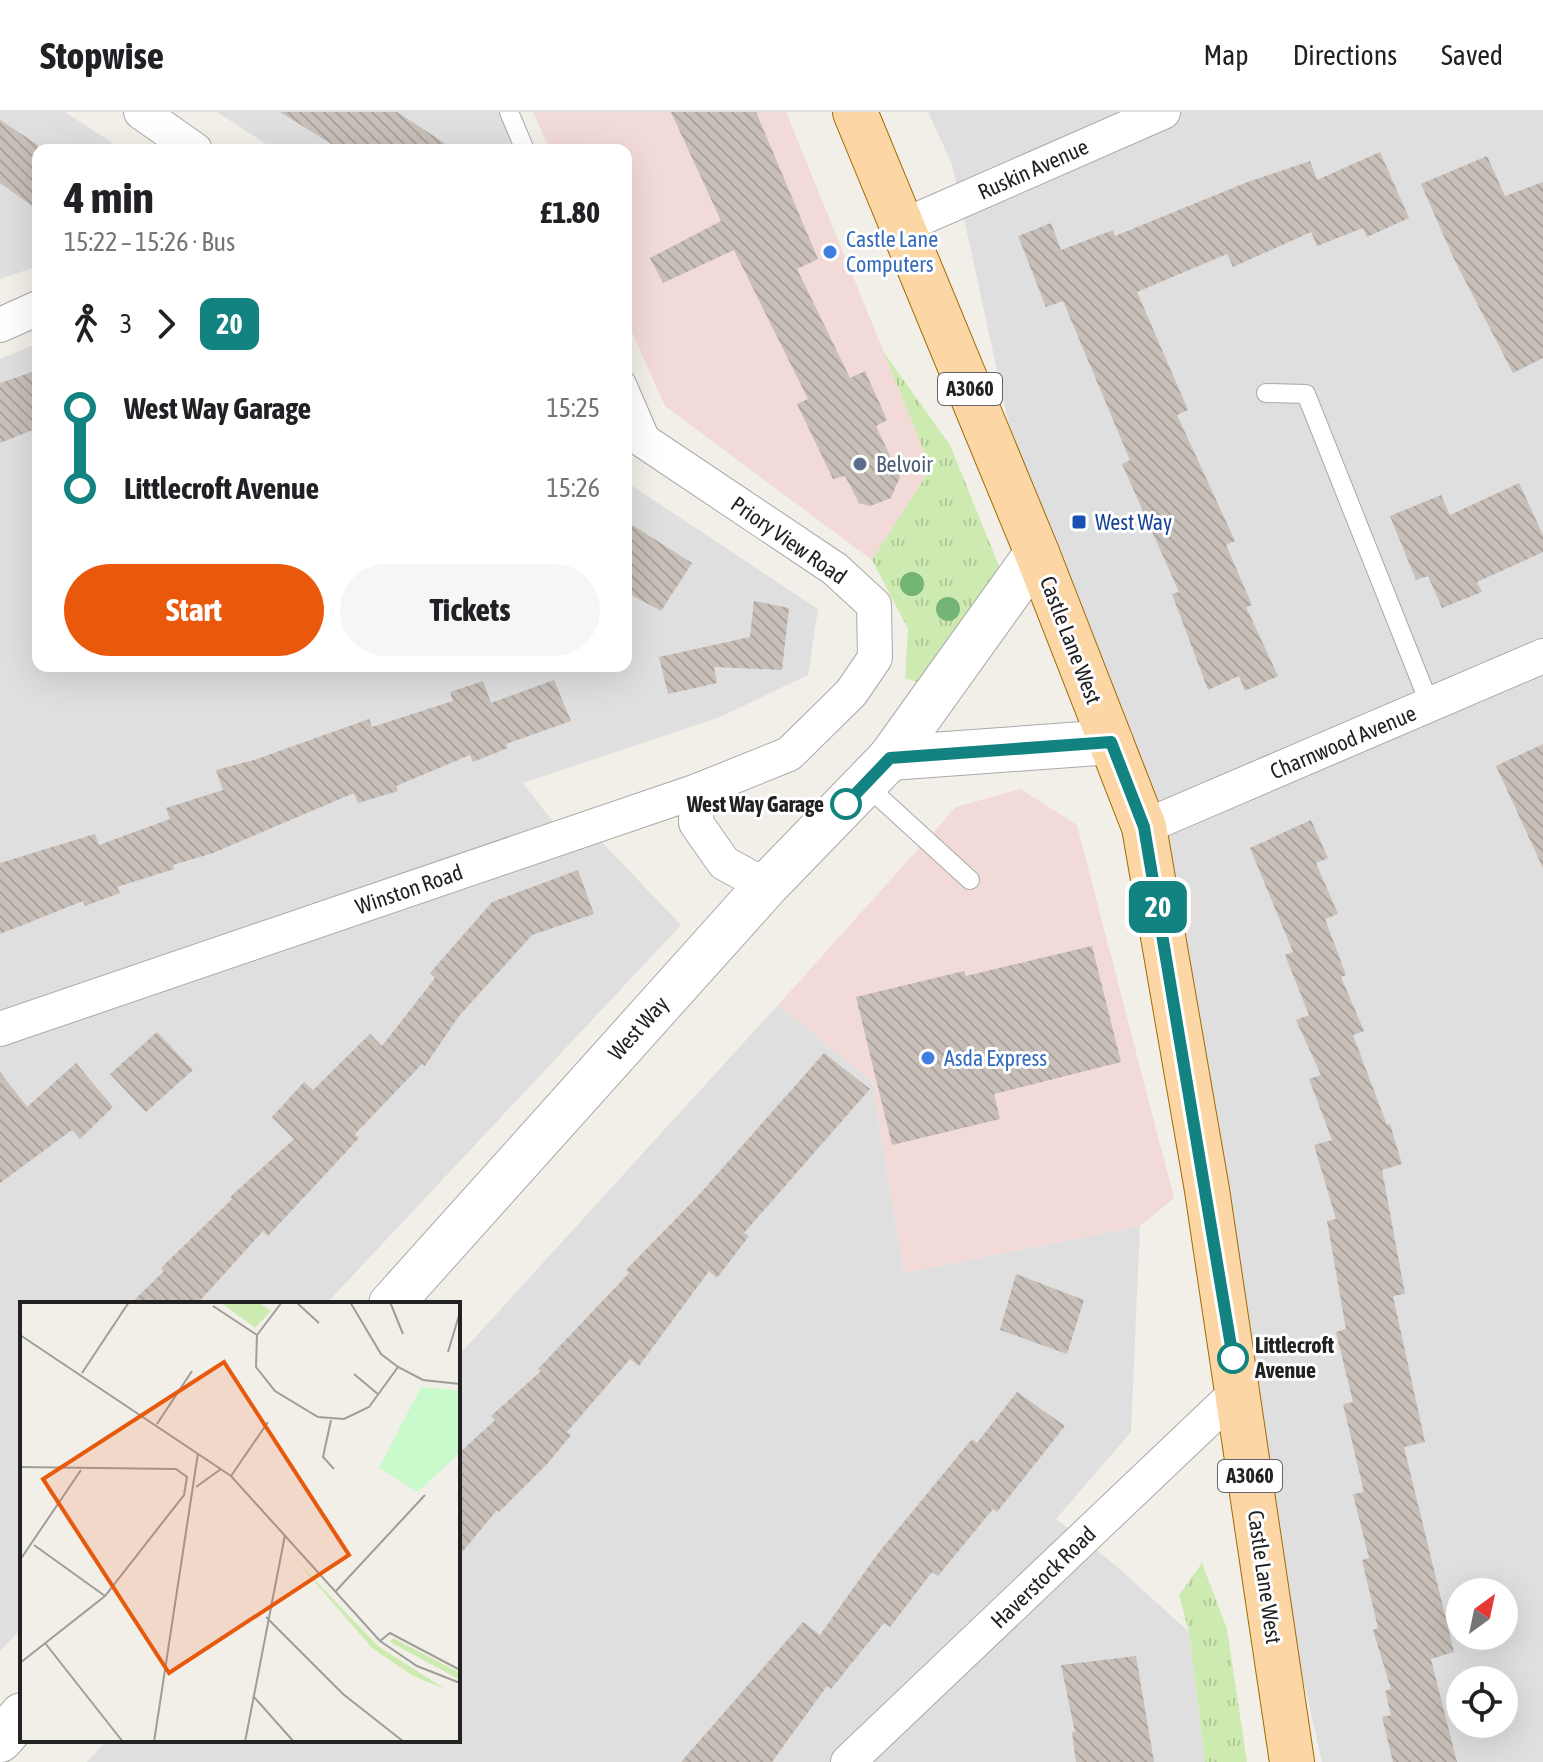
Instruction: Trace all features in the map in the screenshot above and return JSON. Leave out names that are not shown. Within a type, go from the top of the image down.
[{"type":"main road","name":"Castle Lane West","points":[[855,112],[1037,553],[1144,827],[1238,1391],[1292,1762]]},
{"type":"street","points":[[141,112],[186,144]]},
{"type":"street","name":"Ruskin Avenue","points":[[903,226],[1163,112]]},
{"type":"street","points":[[0,325],[32,311]]},
{"type":"street","name":"Priory View Road","points":[[632,433],[835,569],[874,605],[875,658],[851,693],[789,754],[697,791]]},
{"type":"street","name":"West Way","points":[[393,1302],[766,886],[878,771],[1037,553]]},
{"type":"street","name":"Charnwood Avenue","points":[[1144,827],[1543,656]]},
{"type":"street","points":[[878,771],[1111,742]]},
{"type":"street","points":[[697,791],[696,823],[724,863],[766,886]]},
{"type":"street","name":"Winston Road","points":[[0,1029],[697,791]]},
{"type":"street","name":"Haverstock Road","points":[[848,1762],[1238,1391]]},
{"type":"street","points":[[0,1740],[20,1717]]},
{"type":"lane","points":[[509,112],[522,144]]},
{"type":"lane","points":[[1266,393],[1306,394],[1430,705]]},
{"type":"lane","points":[[632,395],[655,448]]},
{"type":"lane","points":[[878,771],[970,880]]},
{"type":"shaded area","points":[[0,112],[65,112],[114,144],[32,144],[32,268],[0,279]]},
{"type":"shaded area","points":[[217,112],[507,112],[521,144],[266,144]]},
{"type":"shaded area","points":[[533,112],[786,112],[931,468],[872,560],[665,406],[632,332],[632,144],[547,144]]},
{"type":"shaded area","points":[[928,112],[1543,112],[1543,1762],[1322,1762],[1238,1391],[1170,974],[1037,553],[952,164]]},
{"type":"shaded area","points":[[32,346],[32,672],[632,672],[632,486],[818,609],[808,675],[720,717],[523,783],[567,840],[597,837],[681,925],[328,1302],[20,1302],[20,1630],[0,1651],[0,359]]},
{"type":"shaded area","points":[[1020,789],[1077,825],[1174,1198],[1140,1226],[904,1273],[872,1081],[778,1005],[956,807]]},
{"type":"shaded area","points":[[778,1005],[872,1081],[904,1273],[1140,1226],[1131,1432],[1056,1519],[1114,1564],[1189,1632],[1205,1762],[87,1762],[105,1742],[460,1742],[460,1354]]},
{"type":"green space","points":[[883,351],[950,445],[999,566],[998,596],[926,685],[905,678],[908,629],[872,560],[931,468]]},
{"type":"green space","points":[[1202,1563],[1227,1629],[1247,1762],[1205,1762],[1189,1632],[1179,1595]]},
{"type":"building","points":[[280,112],[397,112],[446,144],[331,144]]},
{"type":"building","points":[[671,112],[756,112],[818,259],[797,269],[850,378],[865,371],[887,420],[876,426],[900,477],[891,498],[870,506],[859,503],[845,476],[833,479],[797,404],[808,399],[734,250],[663,283],[650,258],[721,221]]},
{"type":"building","points":[[0,120],[36,144],[32,144],[32,206],[0,183]]},
{"type":"building","points":[[1380,152],[1409,218],[1367,237],[1363,228],[1317,246],[1311,232],[1233,267],[1227,254],[1137,292],[1188,410],[1177,415],[1235,541],[1226,545],[1252,605],[1246,607],[1278,676],[1245,691],[1239,676],[1208,690],[1172,594],[1179,592],[1122,464],[1130,460],[1063,301],[1046,307],[1018,236],[1051,223],[1061,250],[1113,230],[1115,236],[1245,183],[1310,161],[1317,180]]},
{"type":"building","points":[[1487,156],[1505,196],[1543,182],[1543,358],[1513,373],[1454,259],[1421,184]]},
{"type":"building","points":[[32,372],[32,430],[0,443],[0,383]]},
{"type":"building","points":[[1519,483],[1543,535],[1543,552],[1477,582],[1482,592],[1442,608],[1428,576],[1416,580],[1390,516],[1441,495],[1450,515]]},
{"type":"building","points":[[632,525],[692,563],[661,611],[632,595]]},
{"type":"building","points":[[754,601],[789,608],[782,670],[714,667],[717,683],[668,694],[659,657],[750,637]]},
{"type":"building","points":[[554,680],[571,721],[506,744],[508,748],[473,762],[470,755],[396,786],[398,791],[358,803],[354,793],[213,853],[173,865],[174,869],[117,887],[120,893],[85,906],[83,901],[0,934],[0,863],[95,834],[99,845],[170,819],[166,808],[223,790],[216,770],[254,760],[369,719],[372,727],[453,701],[450,692],[483,681],[491,703]]},
{"type":"building","points":[[1543,744],[1543,868],[1496,766]]},
{"type":"building","points":[[1311,820],[1328,858],[1316,863],[1338,914],[1325,919],[1346,975],[1341,977],[1364,1031],[1353,1035],[1387,1125],[1390,1124],[1402,1164],[1382,1170],[1405,1294],[1393,1296],[1425,1442],[1404,1447],[1446,1619],[1446,1650],[1454,1652],[1431,1659],[1446,1718],[1446,1738],[1451,1738],[1457,1762],[1393,1762],[1382,1717],[1391,1715],[1385,1691],[1391,1689],[1373,1630],[1378,1628],[1362,1560],[1369,1558],[1353,1494],[1364,1492],[1343,1404],[1353,1402],[1336,1332],[1346,1329],[1327,1221],[1336,1219],[1314,1145],[1332,1140],[1309,1079],[1321,1075],[1296,1020],[1309,1015],[1285,955],[1293,952],[1250,848]]},
{"type":"building","points":[[578,870],[594,914],[532,935],[459,1016],[425,1066],[422,1064],[355,1134],[359,1138],[268,1236],[263,1231],[199,1302],[132,1302],[164,1271],[161,1268],[232,1199],[230,1197],[294,1139],[272,1117],[304,1082],[313,1090],[370,1034],[382,1046],[435,978],[430,973],[492,902]]},
{"type":"building","points":[[1092,946],[1121,1062],[994,1094],[1000,1119],[892,1145],[856,997],[964,971],[966,976]]},
{"type":"building","points":[[157,1032],[193,1070],[146,1112],[110,1074]]},
{"type":"building","points":[[824,1053],[870,1089],[744,1233],[749,1236],[717,1278],[709,1271],[639,1366],[630,1359],[567,1432],[571,1435],[548,1463],[499,1512],[497,1510],[460,1555],[460,1452],[495,1420],[491,1416],[541,1371],[538,1369],[629,1273],[626,1270],[697,1197]]},
{"type":"building","points":[[76,1063],[113,1107],[80,1139],[72,1130],[0,1183],[0,1072],[27,1107]]},
{"type":"building","points":[[1016,1274],[1084,1300],[1067,1354],[1000,1330]]},
{"type":"building","points":[[1017,1392],[1065,1426],[997,1512],[993,1509],[938,1576],[932,1572],[890,1627],[884,1623],[831,1689],[827,1686],[772,1762],[681,1762],[803,1622],[820,1635],[879,1552],[972,1439],[977,1443]]},
{"type":"building","points":[[1136,1656],[1154,1762],[1076,1762],[1072,1732],[1075,1732],[1061,1665]]},
{"type":"bus line","name":"20","points":[[846,804],[890,758],[1111,742],[1144,827],[1233,1358]]},
{"type":"place","name":"Castle Lane Computers","points":[[830,252]]},
{"type":"place","name":"Belvoir","points":[[860,464]]},
{"type":"place","name":"West Way","points":[[1079,522]]},
{"type":"place","name":"West Way Garage","points":[[846,804]]},
{"type":"place","name":"Asda Express","points":[[928,1058]]},
{"type":"place","name":"Littlecroft Avenue","points":[[1233,1358]]}]
